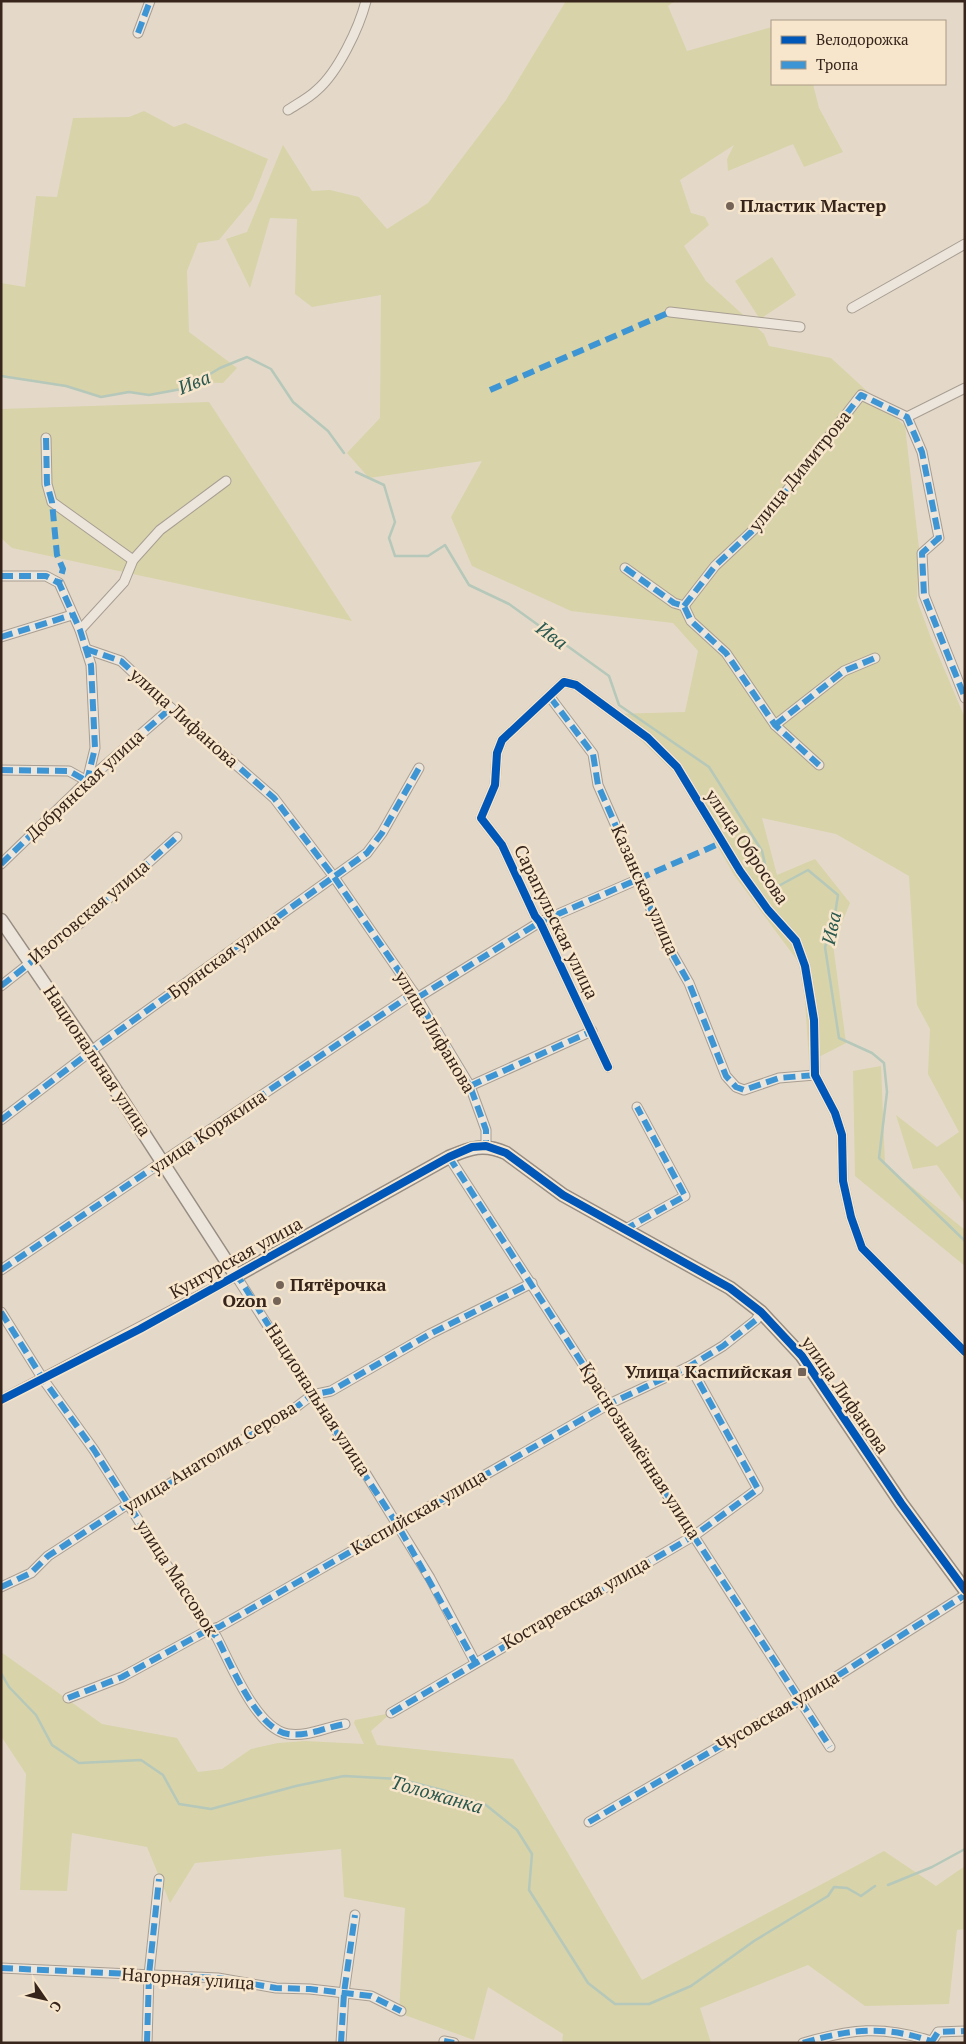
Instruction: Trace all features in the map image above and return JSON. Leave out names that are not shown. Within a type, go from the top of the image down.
[{"type":"street","points":[[138,33],[150,1]]},
{"type":"street","points":[[288,110],[318,90],[336,65],[353,33],[366,1]]},
{"type":"street","points":[[852,308],[965,244]]},
{"type":"street","points":[[670,312],[800,327]]},
{"type":"street","points":[[965,388],[907,417],[922,452],[939,538],[922,553],[924,595],[965,698]]},
{"type":"street","name":"улица Димитрова","points":[[684,606],[715,566],[765,520],[861,395],[907,417]]},
{"type":"street","points":[[46,438],[47,484],[52,502],[133,560]]},
{"type":"street","points":[[80,630],[124,582],[133,560],[160,530],[226,482]]},
{"type":"street","points":[[625,568],[674,603],[684,606],[691,621],[726,653],[775,725],[819,765]]},
{"type":"street","points":[[1,576],[46,576],[59,583],[80,630],[91,665],[96,748],[86,781],[70,771],[1,770]]},
{"type":"street","points":[[1,636],[72,615]]},
{"type":"street","name":"улица Лифанова","points":[[86,649],[121,661],[171,708],[274,798],[334,877],[415,995],[470,1086],[486,1130],[486,1146],[506,1153],[563,1195],[730,1288],[761,1312],[802,1356],[901,1504],[965,1590]]},
{"type":"street","points":[[775,725],[844,671],[875,658]]},
{"type":"street","name":"улица Обросова","points":[[550,697],[564,682],[576,685],[648,738],[677,767],[740,871],[768,910],[796,941],[805,966],[814,1020],[815,1075],[835,1113],[842,1134],[843,1181],[851,1217],[862,1248],[965,1352]]},
{"type":"street","name":"Казанская улица","points":[[550,697],[593,754],[598,786],[660,932],[689,983],[726,1076],[736,1087],[744,1090],[779,1078],[815,1075]]},
{"type":"street","name":"Сарапульская улица","points":[[550,697],[502,740],[496,754],[495,785],[481,818],[502,845],[608,1067]]},
{"type":"street","name":"Добрянская улица","points":[[1,864],[86,781],[171,708]]},
{"type":"street","name":"Брянская улица","points":[[1,1120],[91,1052],[367,854],[382,833],[419,768]]},
{"type":"street","name":"Изотовская улица","points":[[1,986],[88,917],[177,837]]},
{"type":"street","name":"улица Корякина","points":[[1,1270],[415,995],[540,922],[639,879]]},
{"type":"street","name":"Национальная улица","points":[[1,920],[91,1052],[397,1524],[476,1662]]},
{"type":"street","points":[[470,1086],[592,1031]]},
{"type":"street","points":[[624,1230],[685,1196],[637,1107]]},
{"type":"street","name":"Кунгурская улица","points":[[1,1400],[236,1276],[449,1157],[472,1147],[486,1146]]},
{"type":"street","name":"Краснознамённая улица","points":[[449,1157],[695,1535],[798,1701],[830,1746]]},
{"type":"street","name":"улица Анатолия Серова","points":[[1,1587],[31,1573],[48,1556],[128,1504],[139,1502],[173,1482],[291,1411],[312,1395],[330,1391],[430,1334],[532,1283]]},
{"type":"street","name":"улица Массовок","points":[[1,1312],[128,1504],[208,1630],[216,1636],[254,1706],[266,1722],[286,1734],[308,1734],[346,1724]]},
{"type":"street","name":"Каспийская улица","points":[[68,1698],[122,1677],[208,1630],[219,1628],[397,1524],[609,1404],[690,1366],[722,1346],[756,1320],[761,1312]]},
{"type":"street","name":"Костаревская улица","points":[[391,1713],[695,1535],[758,1489],[690,1366]]},
{"type":"street","name":"Чусовская улица","points":[[589,1822],[798,1701],[965,1595]]},
{"type":"street","points":[[147,2043],[149,1975],[159,1879]]},
{"type":"street","points":[[341,2043],[344,1993],[355,1915]]},
{"type":"street","name":"Нагорная улица","points":[[1,1968],[218,1978],[276,1988],[371,1996],[401,2011]]},
{"type":"street","points":[[802,2043],[839,2032],[884,2030],[931,2042],[938,2032],[965,2031]]},
{"type":"street","points":[[444,2041],[454,2043]]},
{"type":"shaded area","points":[[566,1],[675,1],[668,6],[687,51],[771,27],[771,85],[813,85],[819,108],[843,152],[804,167],[793,144],[728,171],[727,159],[734,145],[680,180],[691,213],[705,217],[709,225],[684,246],[706,281],[764,334],[769,346],[831,358],[905,426],[919,548],[917,600],[965,718],[965,1204],[937,1165],[913,1169],[896,1115],[937,1147],[959,1132],[928,1074],[930,1029],[917,1005],[909,876],[836,834],[762,818],[777,875],[815,859],[850,903],[833,944],[846,1043],[809,1062],[803,968],[734,875],[677,775],[614,714],[685,712],[698,651],[673,623],[571,611],[472,566],[451,517],[482,461],[369,478],[347,453],[380,418],[381,295],[312,307],[295,294],[297,219],[270,218],[250,288],[226,239],[247,232],[283,145],[312,191],[330,190],[359,197],[387,229],[428,203],[506,100]]},
{"type":"shaded area","points":[[144,111],[174,127],[185,123],[268,159],[252,200],[219,240],[198,243],[187,271],[189,332],[237,368],[223,383],[197,382],[187,388],[149,395],[129,392],[101,397],[65,386],[1,376],[1,283],[25,287],[36,196],[57,197],[73,118],[129,117]]},
{"type":"shaded area","points":[[772,257],[796,295],[760,319],[735,281]]},
{"type":"shaded area","points":[[209,402],[352,621],[12,548],[1,538],[1,409]]},
{"type":"shaded area","points":[[881,1066],[885,1165],[965,1230],[965,1266],[855,1176],[853,1071]]},
{"type":"shaded area","points":[[1,1652],[102,1724],[177,1738],[198,1772],[222,1769],[251,1749],[278,1743],[305,1741],[364,1744],[354,1723],[355,1720],[391,1713],[371,1731],[377,1745],[513,1759],[642,1980],[884,1851],[936,1886],[965,1866],[965,1929],[957,1930],[949,2004],[865,2006],[808,1965],[700,2008],[711,2043],[562,2043],[563,2034],[488,1987],[474,2040],[399,2013],[405,1908],[344,1897],[341,1849],[195,1863],[170,1903],[147,1847],[72,1833],[67,1891],[20,1890],[26,1774],[1,1736]]},
{"type":"waterway","name":"Ива","points":[[1,376],[66,386],[101,397],[129,392],[149,395],[187,388],[220,368],[247,357],[271,369],[293,402],[328,431],[344,453]]},
{"type":"waterway","name":"Ива","points":[[356,472],[384,485],[395,522],[389,538],[395,556],[428,556],[445,545],[469,585],[509,604],[609,676],[619,705],[709,767],[762,851],[771,890],[808,870],[838,895],[833,927],[825,947],[839,1038],[872,1053],[884,1063],[887,1092],[879,1158],[965,1241]]},
{"type":"waterway","name":"Толожанка","points":[[1,1673],[9,1687],[36,1715],[52,1745],[79,1763],[141,1760],[163,1775],[179,1804],[211,1809],[296,1786],[344,1776],[399,1779],[446,1791],[486,1805],[517,1830],[532,1854],[529,1890],[588,1983],[615,2004],[649,2004],[691,1986],[754,1941],[828,1896],[834,1887],[847,1888],[861,1896],[875,1886]]},
{"type":"waterway","name":"Толожанка","points":[[888,1885],[932,1867],[965,1849]]},
{"type":"marked path","points":[[138,33],[150,1]]},
{"type":"marked path","points":[[490,390],[670,312]]},
{"type":"marked path","points":[[684,606],[715,566],[765,519],[861,395],[907,417],[922,452],[939,538],[922,553],[924,595],[965,698]]},
{"type":"marked path","points":[[46,438],[47,484],[52,502],[57,555],[63,569],[59,583],[80,630],[91,665],[95,748],[87,781]]},
{"type":"marked path","points":[[625,568],[674,603],[684,606],[691,621],[726,653],[775,725],[819,765]]},
{"type":"marked path","points":[[1,576],[46,576],[59,583]]},
{"type":"marked path","points":[[1,637],[72,615]]},
{"type":"marked path","points":[[86,649],[121,661],[171,708],[274,798],[334,877],[414,993],[470,1086],[486,1130],[486,1146]]},
{"type":"marked path","points":[[775,725],[844,671],[875,658]]},
{"type":"marked path","points":[[550,697],[593,754],[598,785],[660,932],[689,983],[726,1076],[736,1087],[744,1090],[779,1078],[815,1075]]},
{"type":"marked path","points":[[1,864],[87,781],[171,708]]},
{"type":"marked path","points":[[1,1120],[99,1045],[367,853],[382,833],[419,768]]},
{"type":"marked path","points":[[1,770],[69,771],[87,781]]},
{"type":"marked path","points":[[1,986],[88,917],[177,837]]},
{"type":"marked path","points":[[417,998],[540,922],[723,842]]},
{"type":"marked path","points":[[1,1270],[414,993]]},
{"type":"marked path","points":[[470,1086],[592,1031]]},
{"type":"marked path","points":[[624,1230],[685,1196],[637,1107]]},
{"type":"marked path","points":[[449,1157],[830,1747]]},
{"type":"marked path","points":[[233,1277],[236,1276],[241,1281],[312,1395],[397,1524],[475,1662]]},
{"type":"marked path","points":[[1,1587],[31,1573],[48,1556],[128,1504],[139,1502],[291,1411],[312,1395],[331,1391],[430,1334],[532,1283]]},
{"type":"marked path","points":[[1,1312],[43,1379],[94,1450],[208,1630],[216,1636],[245,1693],[265,1720],[276,1729],[295,1735],[345,1724]]},
{"type":"marked path","points":[[68,1698],[122,1677],[208,1630],[219,1627],[609,1404],[690,1366],[723,1346],[756,1320],[761,1312]]},
{"type":"marked path","points":[[391,1713],[695,1535],[758,1489],[690,1366]]},
{"type":"marked path","points":[[589,1822],[798,1701],[965,1595]]},
{"type":"marked path","points":[[147,2043],[149,1975],[159,1879]]},
{"type":"marked path","points":[[341,2043],[344,1993],[355,1915]]},
{"type":"marked path","points":[[1,1968],[218,1978],[276,1988],[310,1989],[371,1996],[401,2011]]},
{"type":"marked path","points":[[803,2043],[836,2035],[867,2031],[897,2033],[931,2041]]},
{"type":"marked path","points":[[931,2043],[938,2032],[965,2031]]},
{"type":"marked path","points":[[444,2041],[454,2043]]},
{"type":"cycle path","points":[[608,1067],[502,845],[481,818],[495,785],[497,753],[502,740],[564,682],[576,685],[648,738],[677,767],[740,871],[768,910],[796,941],[805,966],[814,1020],[815,1075],[835,1113],[842,1135],[843,1181],[851,1217],[862,1248],[965,1352]]},
{"type":"cycle path","points":[[1,1400],[140,1329],[449,1157],[472,1147],[486,1146],[506,1153],[563,1195],[730,1288],[761,1312],[802,1356],[901,1503],[965,1590]]},
{"type":"place","name":"Пластик Мастер","points":[[730,206]]},
{"type":"place","name":"Пятёрочка","points":[[280,1285]]},
{"type":"place","name":"Ozon","points":[[277,1301]]},
{"type":"place","name":"Улица Каспийская","points":[[802,1372]]}]
